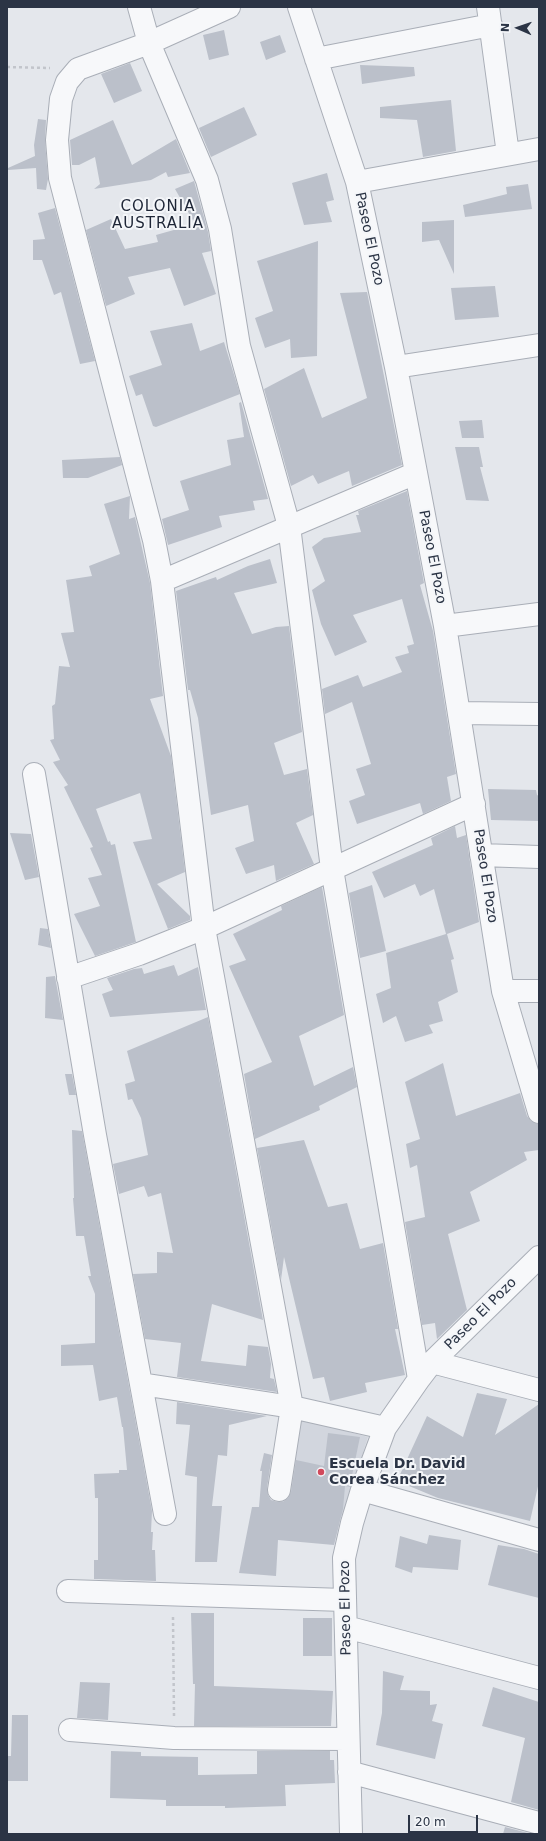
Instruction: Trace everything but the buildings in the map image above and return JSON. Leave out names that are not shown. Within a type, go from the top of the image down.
[{"type":"street","points":[[139,7],[149,43],[207,180],[220,229],[239,346],[288,526],[332,869],[425,1371],[539,1390]]},
{"type":"street","points":[[229,7],[149,43],[78,69],[68,82],[61,99],[56,140],[60,178],[152,532],[162,581],[204,928],[292,1407],[279,1490]]},
{"type":"street","name":"Paseo El Pozo","points":[[299,7],[357,182],[396,367],[445,626],[503,991],[539,1112]]},
{"type":"street","points":[[316,59],[490,16],[508,154]]},
{"type":"street","points":[[357,182],[539,149]]},
{"type":"street","points":[[396,367],[539,345]]},
{"type":"street","points":[[162,581],[288,526],[416,473]]},
{"type":"street","points":[[445,626],[539,614]]},
{"type":"street","points":[[460,713],[539,714]]},
{"type":"street","points":[[34,774],[96,1143],[165,1514]]},
{"type":"street","points":[[68,978],[139,954],[204,928],[474,804]]},
{"type":"street","points":[[482,854],[539,857]]},
{"type":"street","points":[[503,991],[539,992]]},
{"type":"street","name":"Paseo El Pozo","points":[[351,1834],[344,1558],[352,1523],[362,1490],[385,1428],[425,1371],[539,1257]]},
{"type":"street","points":[[142,1384],[292,1407],[385,1428]]},
{"type":"street","points":[[362,1490],[539,1540]]},
{"type":"street","points":[[68,1591],[344,1600]]},
{"type":"street","points":[[346,1627],[539,1678]]},
{"type":"street","points":[[70,1730],[174,1738],[348,1739]]},
{"type":"street","points":[[349,1772],[539,1823]]},
{"type":"path","points":[[7,67],[78,69]]},
{"type":"path","points":[[172,1594],[174,1738]]},
{"type":"shaded area","name":"Escuela Dr. David Corea Sánchez","points":[[292,1417],[368,1437],[343,1516],[280,1508]]},
{"type":"place","name":"Escuela Dr. David Corea Sánchez","points":[[321,1472]]},
{"type":"district","name":"COLONIA AUSTRALIA","points":[[158,216]]}]
